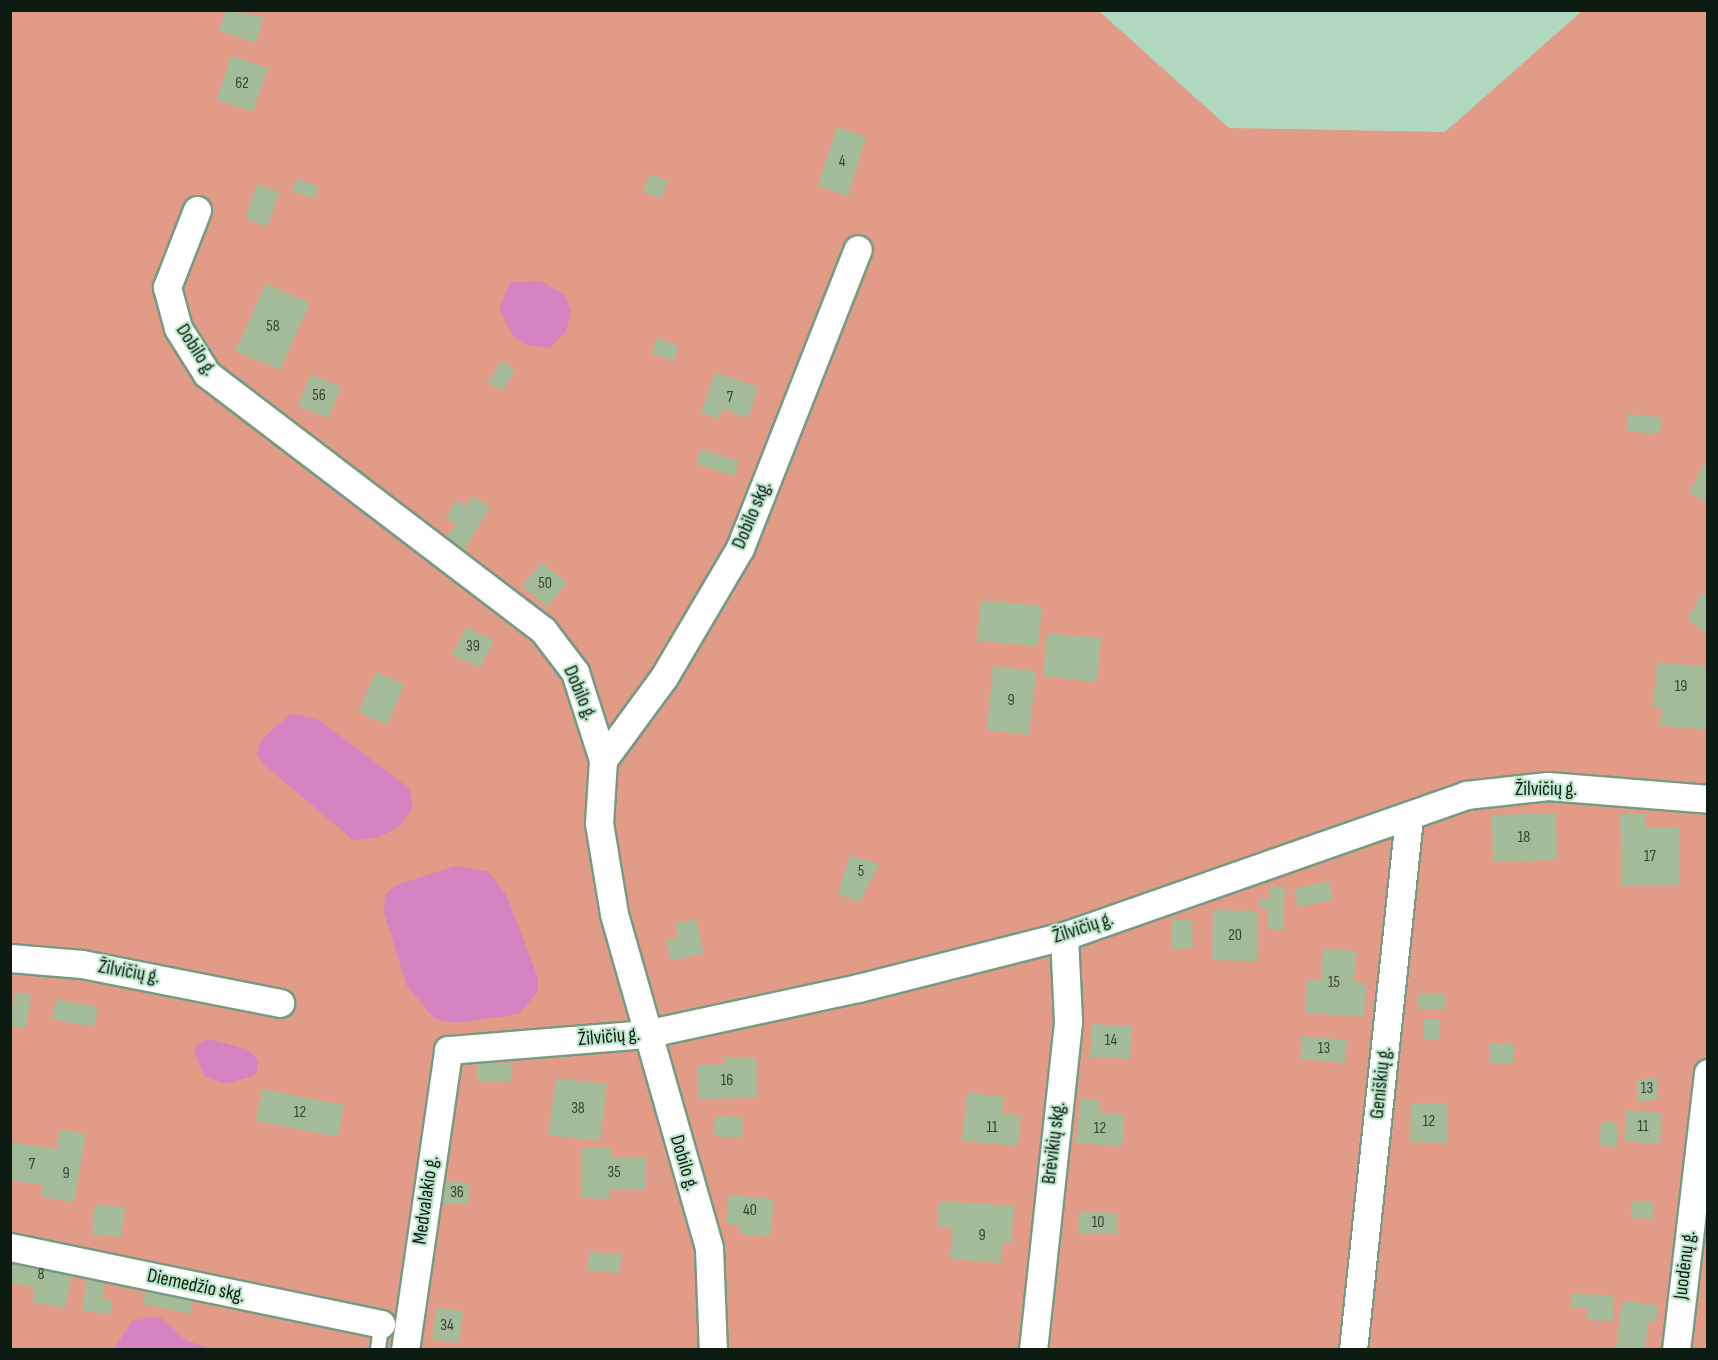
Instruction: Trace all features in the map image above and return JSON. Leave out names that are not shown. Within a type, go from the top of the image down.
[{"type":"street","name":"Dobilo g.","points":[[197,210],[167,287],[178,328],[207,374],[543,630],[575,672],[603,760],[598,823],[614,915],[645,1034],[710,1248],[713,1350]]},
{"type":"street","name":"Dobilo skg.","points":[[603,760],[664,677],[740,548],[858,249]]},
{"type":"street","name":"Žilvičių g.","points":[[448,1050],[645,1034],[1064,936],[1409,816],[1506,788],[1707,799]]},
{"type":"street","name":"Geniškių g.","points":[[1353,1350],[1409,816]]},
{"type":"street","name":"Brėvikių skg.","points":[[1033,1350],[1068,1021],[1064,936]]},
{"type":"street","name":"Žilvičių g.","points":[[10,958],[82,964],[280,1003]]},
{"type":"street","name":"Medvalakio g.","points":[[405,1350],[448,1050]]},
{"type":"street","name":"Juodėnų g.","points":[[1676,1350],[1707,1073]]},
{"type":"street","name":"Diemedžio skg.","points":[[10,1247],[379,1337]]},
{"type":"shaded area","points":[[10,11],[1099,11],[1229,128],[1445,132],[1582,11],[1707,11],[1707,1349],[11,1349]]},
{"type":"shaded area","points":[[541,281],[565,295],[571,311],[566,332],[549,348],[526,345],[513,336],[499,309],[510,282]]},
{"type":"shaded area","points":[[291,713],[319,720],[409,788],[413,807],[400,826],[377,838],[353,840],[262,763],[257,755],[261,740]]},
{"type":"shaded area","points":[[455,866],[488,872],[506,894],[538,978],[538,991],[519,1014],[455,1023],[435,1019],[407,986],[384,913],[385,896],[394,886]]},
{"type":"shaded area","points":[[209,1039],[249,1050],[258,1061],[256,1075],[226,1084],[205,1077],[194,1053],[197,1044]]},
{"type":"shaded area","points":[[153,1317],[163,1319],[185,1340],[212,1349],[114,1349],[132,1321]]},
{"type":"building","points":[[226,10],[264,17],[256,43],[219,31]]},
{"type":"building","points":[[231,56],[268,68],[253,112],[217,100]]},
{"type":"building","points":[[837,127],[866,137],[848,196],[818,186]]},
{"type":"building","points":[[649,174],[668,181],[661,198],[643,192]]},
{"type":"building","points":[[296,179],[318,186],[315,198],[293,192]]},
{"type":"building","points":[[257,184],[279,192],[267,227],[245,218]]},
{"type":"building","points":[[266,283],[310,303],[280,370],[235,351]]},
{"type":"building","points":[[657,338],[678,346],[674,361],[652,354]]},
{"type":"building","points":[[501,361],[515,369],[503,391],[488,383]]},
{"type":"building","points":[[715,372],[758,387],[748,418],[722,409],[719,419],[701,413]]},
{"type":"building","points":[[311,374],[341,387],[328,418],[298,406]]},
{"type":"building","points":[[1628,414],[1661,417],[1660,434],[1627,431]]},
{"type":"building","points":[[701,449],[739,461],[734,476],[696,464]]},
{"type":"building","points":[[1708,455],[1708,502],[1689,493]]},
{"type":"building","points":[[473,496],[490,507],[464,550],[446,539],[456,524],[446,518],[456,500],[467,506]]},
{"type":"building","points":[[542,562],[567,583],[547,607],[522,586]]},
{"type":"building","points":[[1702,593],[1708,596],[1708,635],[1687,619]]},
{"type":"building","points":[[981,600],[1042,606],[1038,646],[977,641]]},
{"type":"building","points":[[466,627],[494,640],[480,668],[452,655]]},
{"type":"building","points":[[1047,633],[1101,638],[1097,682],[1043,676]]},
{"type":"building","points":[[1657,662],[1708,667],[1707,730],[1660,725],[1662,708],[1653,707]]},
{"type":"building","points":[[993,666],[1036,671],[1029,735],[987,730]]},
{"type":"building","points":[[376,672],[404,684],[387,725],[358,712]]},
{"type":"building","points":[[1556,813],[1557,860],[1493,862],[1492,815]]},
{"type":"building","points":[[1645,813],[1645,828],[1679,828],[1680,885],[1622,886],[1620,814]]},
{"type":"building","points":[[850,855],[879,864],[860,902],[838,894]]},
{"type":"building","points":[[1329,881],[1333,900],[1298,907],[1294,889]]},
{"type":"building","points":[[1270,886],[1285,887],[1283,929],[1268,929],[1268,909],[1259,908],[1259,898],[1269,899]]},
{"type":"building","points":[[1213,910],[1258,911],[1257,961],[1212,960]]},
{"type":"building","points":[[696,919],[704,953],[671,961],[666,940],[678,938],[675,924]]},
{"type":"building","points":[[1171,920],[1192,920],[1193,948],[1171,949]]},
{"type":"building","points":[[1323,949],[1356,951],[1354,982],[1366,983],[1364,1017],[1305,1013],[1307,980],[1321,980]]},
{"type":"building","points":[[15,992],[31,994],[26,1028],[10,1026]]},
{"type":"building","points":[[1417,993],[1446,993],[1446,1009],[1417,1009]]},
{"type":"building","points":[[56,999],[98,1007],[94,1027],[52,1019]]},
{"type":"building","points":[[1424,1020],[1440,1020],[1440,1040],[1424,1040]]},
{"type":"building","points":[[1092,1024],[1132,1026],[1130,1059],[1090,1057]]},
{"type":"building","points":[[1302,1036],[1347,1040],[1345,1063],[1300,1059]]},
{"type":"building","points":[[1513,1043],[1513,1063],[1490,1063],[1489,1044]]},
{"type":"building","points":[[724,1057],[756,1057],[757,1098],[697,1099],[697,1065],[725,1064]]},
{"type":"building","points":[[512,1063],[512,1081],[477,1082],[477,1064]]},
{"type":"building","points":[[556,1078],[607,1084],[600,1141],[548,1135]]},
{"type":"building","points":[[1657,1078],[1658,1100],[1637,1101],[1637,1079]]},
{"type":"building","points":[[262,1089],[344,1105],[338,1137],[256,1121]]},
{"type":"building","points":[[967,1092],[1004,1097],[1002,1113],[1021,1116],[1018,1146],[962,1141]]},
{"type":"building","points":[[1081,1098],[1100,1100],[1098,1112],[1125,1115],[1122,1147],[1076,1143]]},
{"type":"building","points":[[1411,1103],[1448,1103],[1447,1143],[1410,1142]]},
{"type":"building","points":[[1626,1110],[1662,1113],[1660,1144],[1624,1141]]},
{"type":"building","points":[[715,1116],[743,1117],[742,1138],[714,1136]]},
{"type":"building","points":[[1601,1121],[1618,1123],[1617,1147],[1599,1146]]},
{"type":"building","points":[[60,1129],[86,1134],[74,1202],[41,1197],[43,1185],[10,1180],[10,1142],[57,1149]]},
{"type":"building","points":[[582,1147],[612,1147],[612,1157],[646,1157],[646,1190],[609,1190],[609,1199],[582,1198]]},
{"type":"building","points":[[446,1181],[470,1183],[468,1205],[443,1203]]},
{"type":"building","points":[[728,1195],[774,1199],[770,1237],[739,1234],[739,1225],[726,1224]]},
{"type":"building","points":[[939,1201],[1014,1206],[1011,1244],[1002,1243],[1001,1263],[950,1259],[952,1228],[937,1226]]},
{"type":"building","points":[[1631,1201],[1653,1202],[1653,1219],[1631,1218]]},
{"type":"building","points":[[95,1204],[125,1207],[121,1237],[92,1234]]},
{"type":"building","points":[[1079,1212],[1118,1213],[1118,1234],[1078,1234]]},
{"type":"building","points":[[589,1252],[621,1254],[620,1273],[588,1271]]},
{"type":"building","points":[[10,1259],[73,1268],[65,1308],[32,1302],[35,1287],[10,1283]]},
{"type":"building","points":[[87,1278],[105,1281],[102,1298],[112,1300],[110,1315],[82,1310]]},
{"type":"building","points":[[147,1285],[194,1295],[190,1314],[143,1304]]},
{"type":"building","points":[[1572,1294],[1614,1295],[1613,1321],[1587,1320],[1587,1308],[1572,1307]]},
{"type":"building","points":[[1622,1301],[1658,1305],[1656,1323],[1648,1322],[1645,1350],[1616,1350]]},
{"type":"building","points":[[436,1308],[463,1311],[459,1343],[432,1340]]}]
